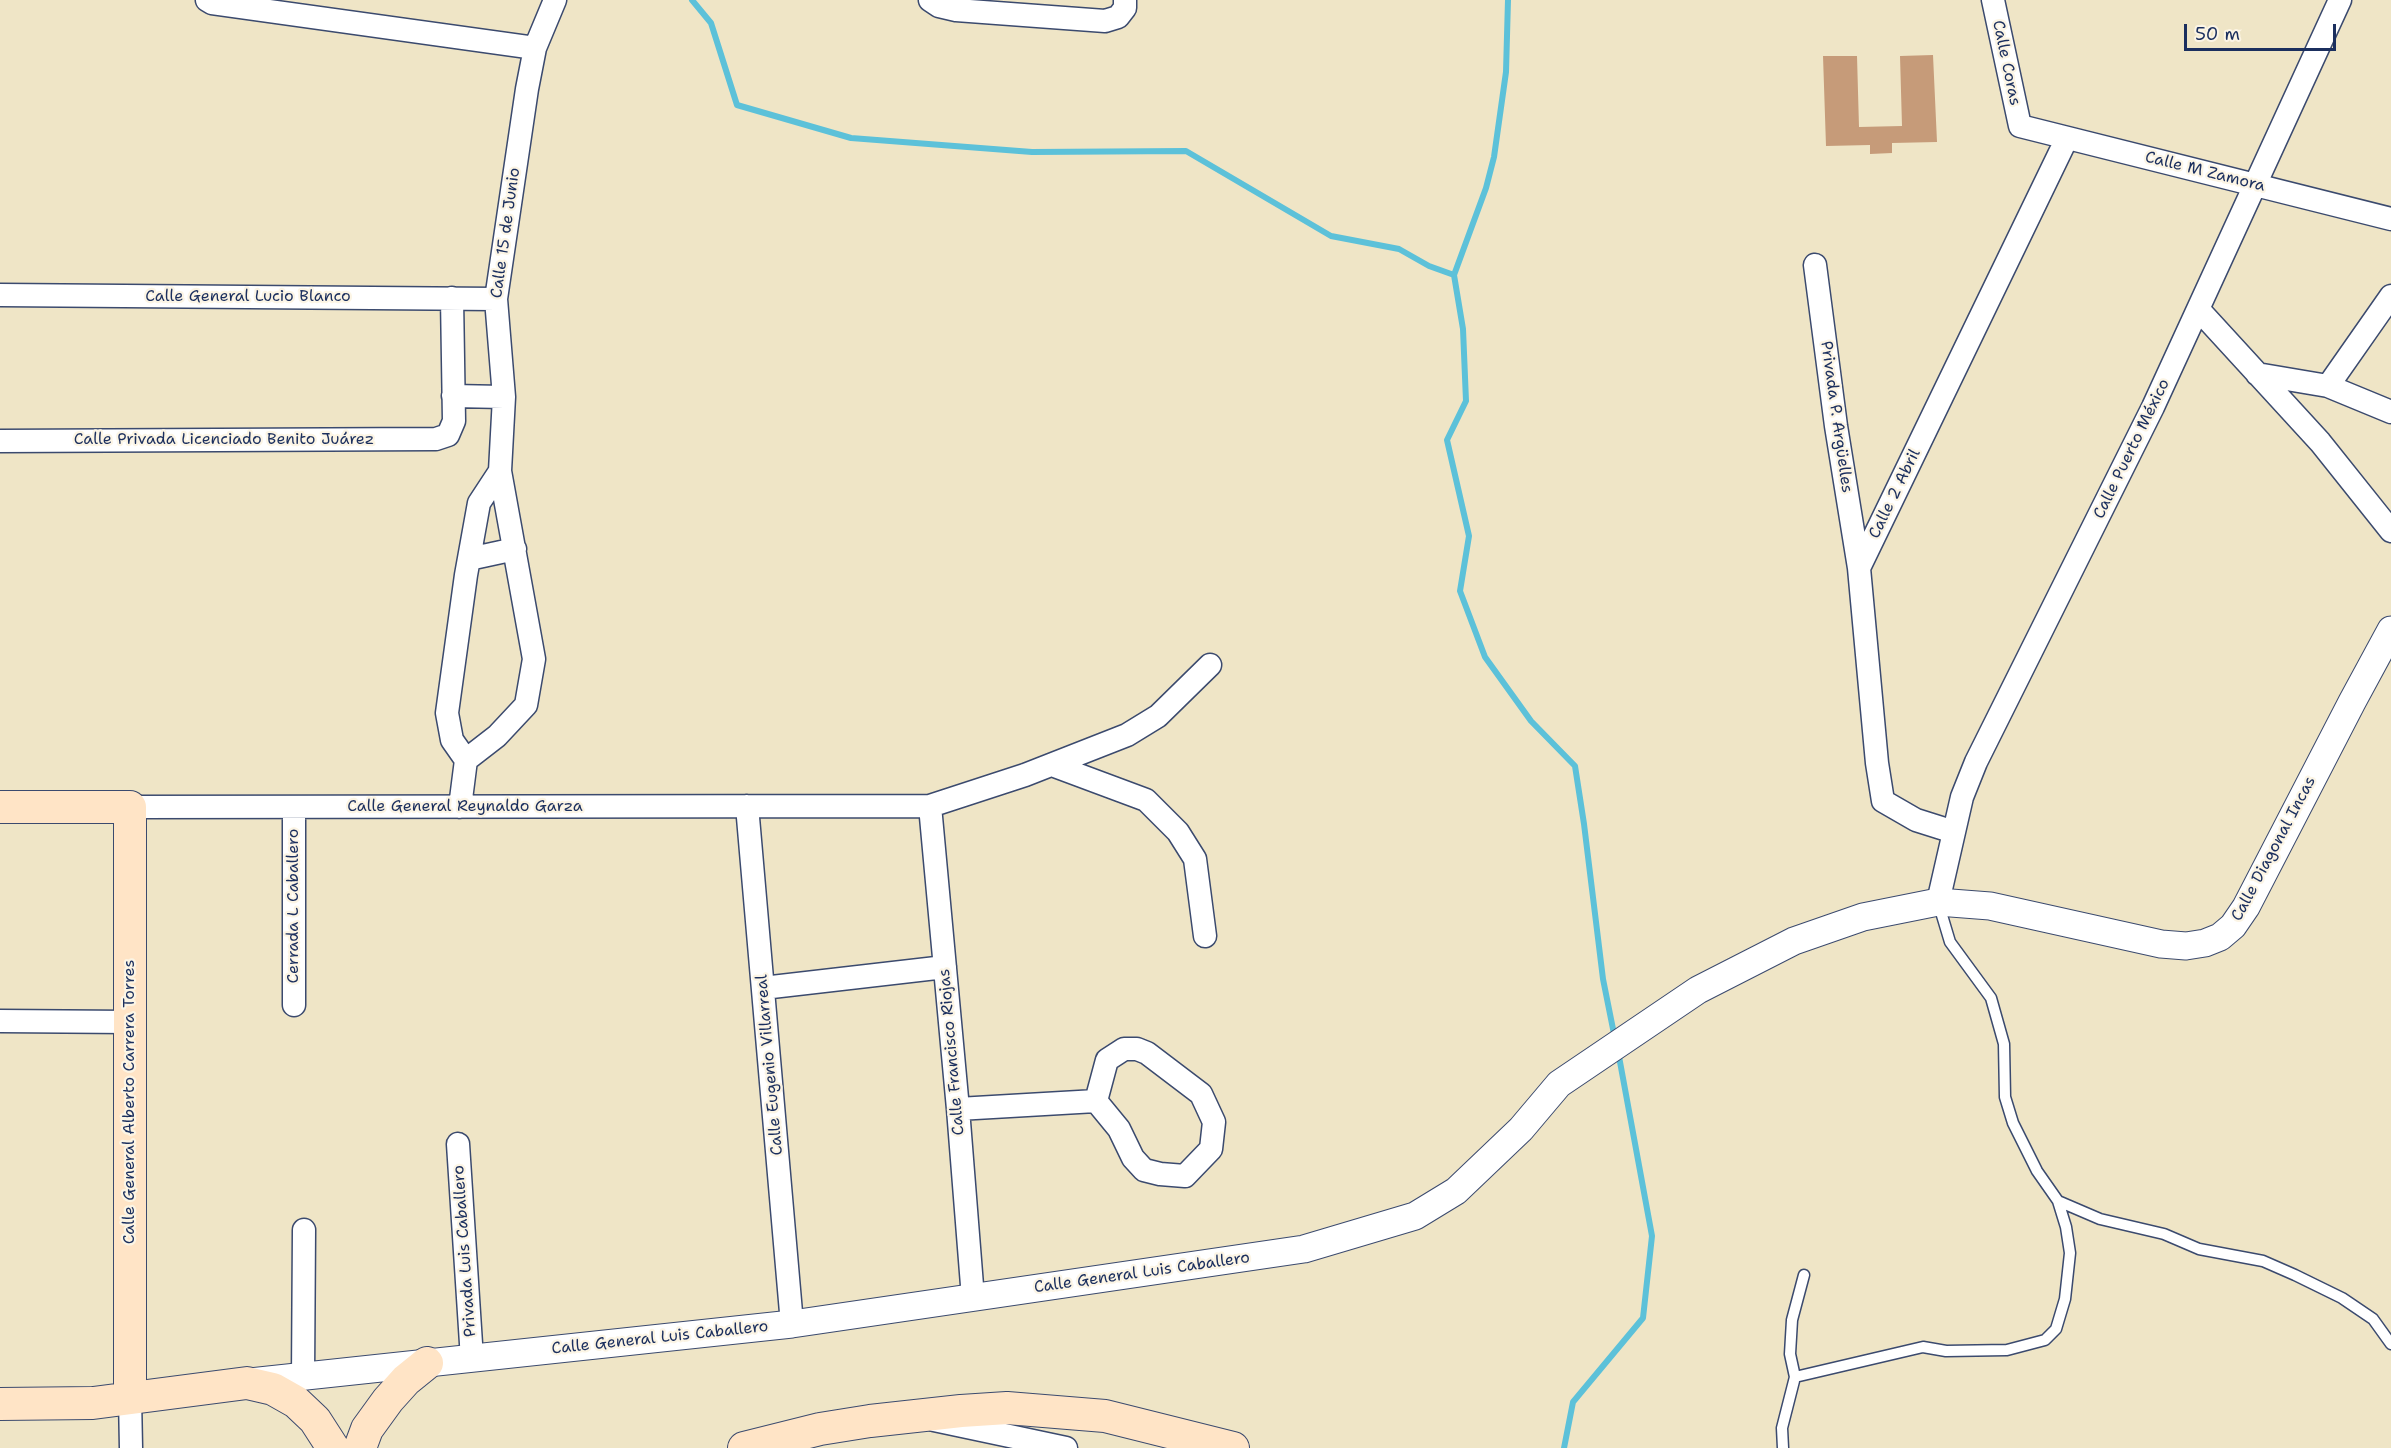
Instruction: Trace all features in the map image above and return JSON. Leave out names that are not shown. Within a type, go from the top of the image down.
[{"type":"main road","name":"Calle General Reynaldo Garza","points":[[0,807],[130,807]]},
{"type":"main road","name":"Calle General Alberto Carrera Torres","points":[[130,807],[130,1397]]},
{"type":"main road","points":[[360,1448],[368,1429],[388,1400],[406,1380],[427,1363]]},
{"type":"main road","points":[[0,1404],[93,1403],[247,1383],[273,1389],[297,1402],[315,1420],[333,1448]]},
{"type":"main road","points":[[761,1446],[820,1429],[912,1416],[1008,1408],[1105,1416],[1233,1448]]},
{"type":"street","points":[[207,0],[212,3],[535,48]]},
{"type":"street","name":"Calle 15 de Junio","points":[[500,471],[480,503],[469,559],[447,712],[452,740],[465,759],[497,736],[526,705],[534,659],[500,471],[504,397],[496,299],[535,48],[555,0]]},
{"type":"street","points":[[930,0],[939,6],[956,10],[1106,21],[1121,9]]},
{"type":"street","name":"Calle Coras","points":[[1993,0],[2020,126]]},
{"type":"street","name":"Calle Puerto México","points":[[1938,902],[1962,797],[1976,762],[2148,417],[2257,185],[2340,0]]},
{"type":"street","name":"Calle M Zamora","points":[[2020,126],[2391,219]]},
{"type":"street","name":"Calle 2 Abril","points":[[1859,568],[2067,138]]},
{"type":"street","name":"Privada P. Argüelles","points":[[1815,265],[1836,426],[1859,568]]},
{"type":"street","name":"Calle General Lucio Blanco","points":[[0,295],[496,299]]},
{"type":"street","points":[[2328,386],[2391,296]]},
{"type":"street","points":[[452,298],[453,396],[504,397]]},
{"type":"street","points":[[2199,310],[2320,442],[2391,531]]},
{"type":"street","points":[[2257,374],[2328,386],[2391,412]]},
{"type":"street","name":"Calle Privada Licenciado Benito Juárez","points":[[0,441],[436,439],[448,435],[454,421],[453,396]]},
{"type":"street","points":[[469,559],[515,549]]},
{"type":"street","points":[[1859,568],[1877,763],[1883,801],[1916,820],[1954,832]]},
{"type":"street","name":"Calle Diagonal Incas","points":[[1938,902],[1990,906],[2161,944],[2186,946],[2205,943],[2220,937],[2233,927],[2246,907],[2391,630]]},
{"type":"street","name":"Calle General Reynaldo Garza","points":[[130,807],[930,807],[1052,765],[1127,735],[1158,716],[1210,665]]},
{"type":"street","points":[[460,807],[465,759]]},
{"type":"street","points":[[1052,765],[1146,800],[1178,832],[1195,859],[1205,936]]},
{"type":"street","name":"Calle Eugenio Villarreal","points":[[747,806],[792,1324]]},
{"type":"street","name":"Cerrada L Caballero","points":[[294,807],[294,1005]]},
{"type":"street","name":"Calle Francisco Riojas","points":[[930,807],[973,1298]]},
{"type":"street","name":"Calle General Luis Caballero","points":[[247,1383],[792,1324],[1304,1250],[1415,1216],[1456,1191],[1521,1129],[1559,1084],[1698,990],[1794,941],[1863,917],[1938,902]]},
{"type":"street","points":[[763,988],[945,967]]},
{"type":"street","points":[[0,1021],[130,1022]]},
{"type":"street","points":[[1124,1049],[1137,1049],[1147,1053],[1201,1094],[1214,1122],[1211,1149],[1185,1176],[1144,1170],[1133,1158],[1119,1129],[1096,1101],[1107,1060],[1124,1049]]},
{"type":"street","points":[[958,1109],[1096,1101]]},
{"type":"street","name":"Privada Luis Caballero","points":[[458,1144],[472,1359]]},
{"type":"street","points":[[303,1377],[304,1230]]},
{"type":"street","points":[[130,1397],[131,1448]]},
{"type":"street","points":[[912,1416],[1066,1448]]},
{"type":"lane","points":[[1795,1377],[1923,1347],[1946,1350],[2007,1350],[2045,1340],[2056,1329],[2065,1299],[2070,1253],[2066,1227],[2058,1201],[2037,1171],[2013,1123],[2005,1097],[2004,1044],[1991,998],[1950,942],[1938,902]]},
{"type":"lane","points":[[2058,1201],[2100,1220],[2164,1234],[2199,1250],[2263,1262],[2295,1275],[2342,1298],[2373,1318],[2391,1344]]},
{"type":"lane","points":[[1783,1448],[1782,1428],[1795,1377],[1790,1354],[1792,1320],[1804,1275]]},
{"type":"building","points":[[1933,55],[1937,142],[1892,143],[1892,153],[1870,154],[1870,145],[1826,146],[1823,56],[1857,56],[1859,127],[1902,126],[1900,56]]},
{"type":"waterway","points":[[692,0],[711,23],[737,105],[851,138],[1032,152],[1186,151],[1331,236],[1399,249],[1429,266],[1454,275],[1463,329],[1466,401],[1447,440],[1469,536],[1460,591],[1485,657],[1531,721],[1575,766],[1603,979],[1615,1039]]},
{"type":"waterway","points":[[1454,275],[1486,188],[1494,157],[1506,72],[1508,0]]},
{"type":"waterway","points":[[1564,1448],[1573,1402],[1643,1318],[1652,1236],[1618,1051]]}]
